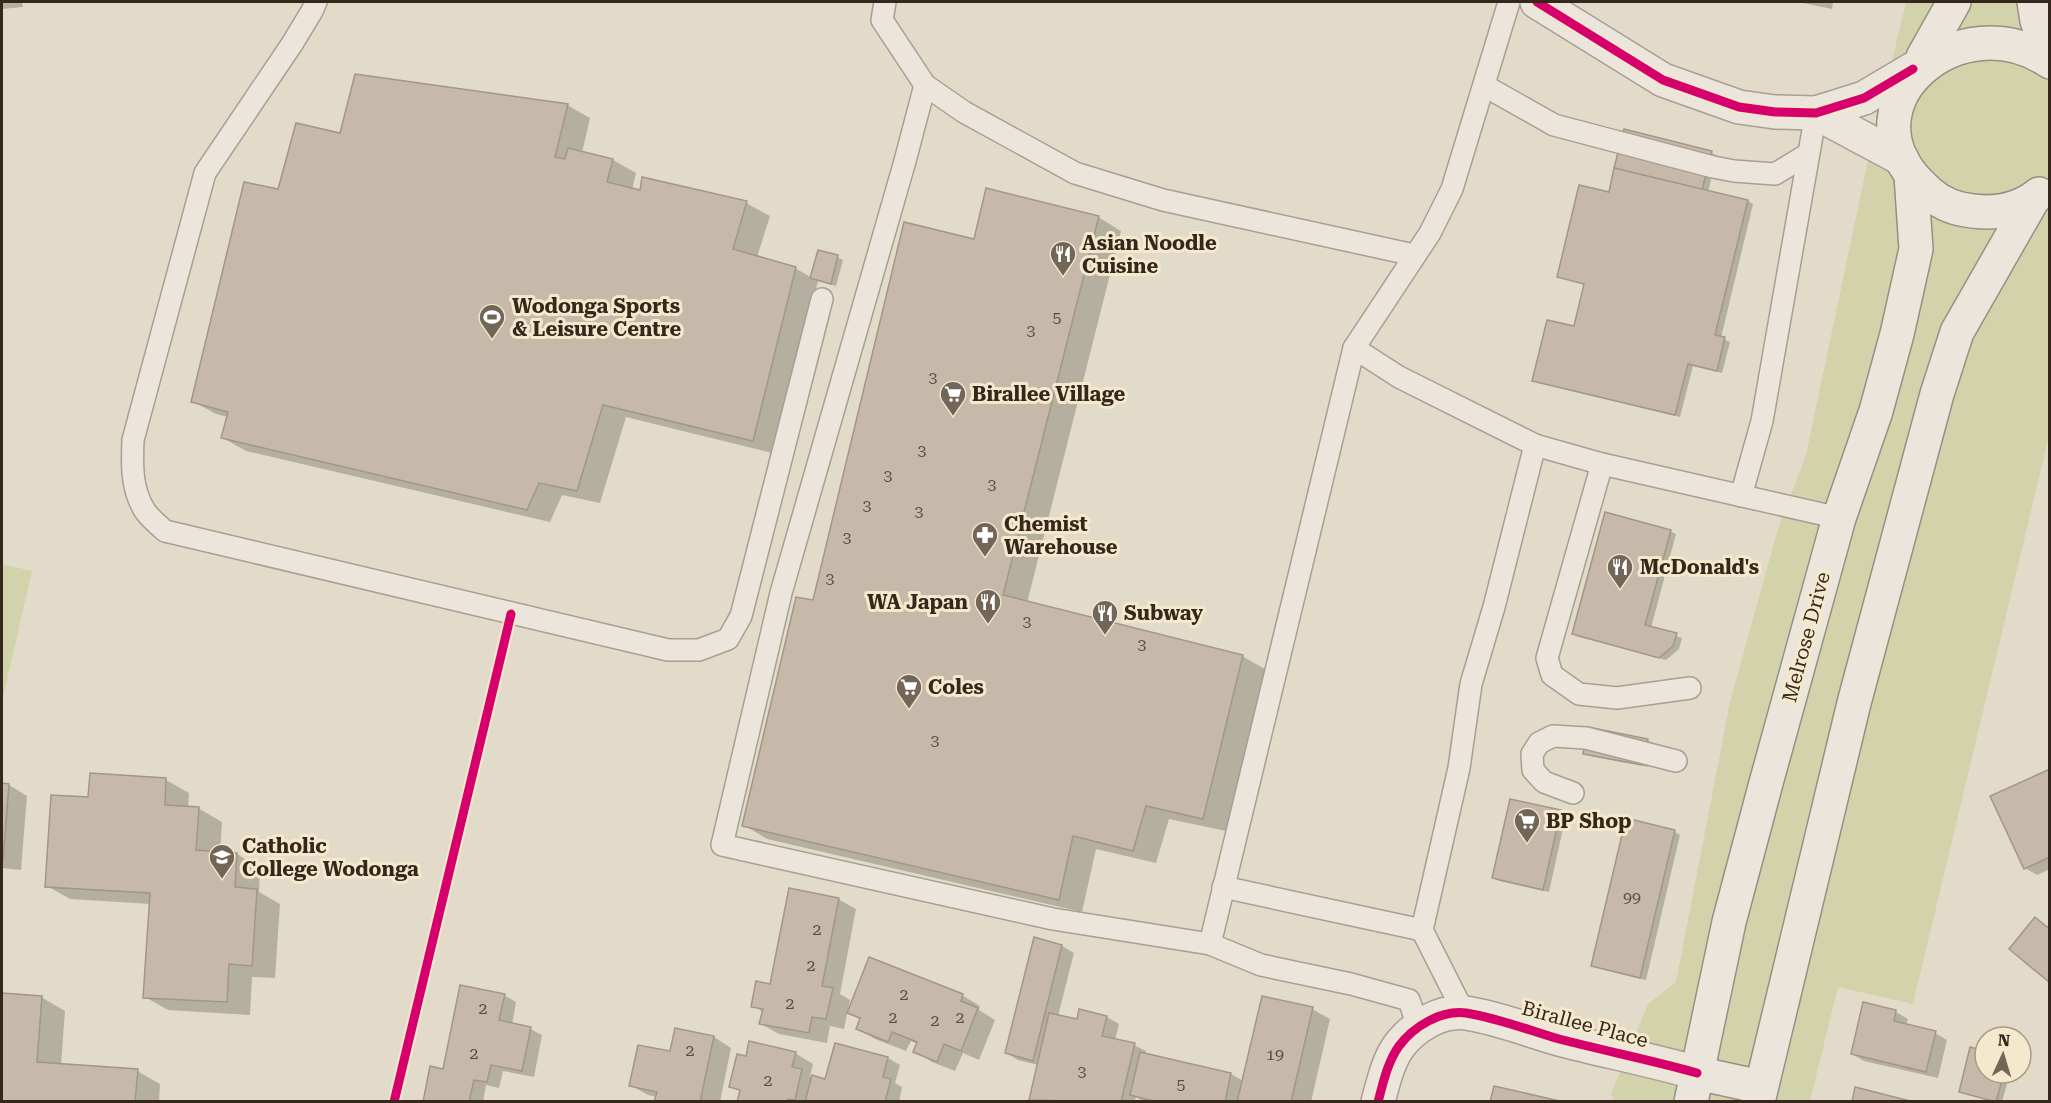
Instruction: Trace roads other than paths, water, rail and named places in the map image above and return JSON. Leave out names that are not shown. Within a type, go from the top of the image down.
[{"type":"main road","points":[[1537,2],[1663,80],[1739,107],[1775,112],[1816,113],[1864,98],[1917,64],[1942,44],[1966,36],[1991,34],[2016,39],[2037,51],[2049,62]]},
{"type":"main road","points":[[1917,64],[1954,2]]},
{"type":"main road","points":[[2034,2],[2037,21],[2049,53]]},
{"type":"main road","name":"Melrose Drive","points":[[1694,1087],[1729,922],[1839,519],[1879,400],[1916,249],[1906,167],[1896,141],[1894,122],[1903,85],[1917,64]]},
{"type":"main road","points":[[1816,113],[1906,167],[1930,194],[1954,208],[1981,213],[2008,210],[2044,190]]},
{"type":"main road","points":[[1760,1094],[1854,703],[1937,394],[1957,332],[2044,190]]},
{"type":"main road","points":[[1378,1101],[1385,1076],[1399,1046],[1418,1027],[1439,1015],[1464,1013]]},
{"type":"main road","name":"Birallee Place","points":[[1464,1013],[1512,1023],[1558,1039],[1665,1064],[1694,1087],[1760,1094]]},
{"type":"lane","points":[[316,2],[291,44],[205,173],[134,440],[133,470],[138,497],[146,512],[165,531],[668,650],[699,650],[728,639],[741,615],[822,299]]},
{"type":"lane","points":[[885,2],[882,20],[925,85],[964,112],[1075,173],[1163,200],[1414,255]]},
{"type":"lane","points":[[1210,944],[1354,348],[1430,233],[1452,189],[1509,2]]},
{"type":"lane","points":[[925,85],[781,593],[722,845],[1053,920],[1210,944],[1261,965],[1351,984],[1409,1000],[1418,1027]]},
{"type":"lane","points":[[1485,86],[1554,125],[1713,167],[1775,174],[1808,154]]},
{"type":"lane","points":[[1741,496],[1762,421],[1816,113]]},
{"type":"lane","points":[[1354,348],[1399,377],[1535,445],[1602,464],[1839,519]]},
{"type":"lane","points":[[1464,1013],[1422,930],[1459,768],[1471,684],[1494,607],[1535,445]]},
{"type":"lane","points":[[1602,464],[1547,658],[1552,675],[1580,694],[1617,698],[1690,688]]},
{"type":"lane","points":[[1573,793],[1544,782],[1533,770],[1532,754],[1539,742],[1552,736],[1586,738],[1676,761]]},
{"type":"lane","points":[[1223,888],[1422,930]]},
{"type":"place","name":"Asian Noodle Cuisine","points":[[1063,277]]},
{"type":"place","name":"Wodonga Sports & Leisure Centre","points":[[492,340]]},
{"type":"place","name":"Birallee Village","points":[[953,417]]},
{"type":"place","name":"Chemist Warehouse","points":[[985,558]]},
{"type":"place","name":"McDonald's","points":[[1620,590]]},
{"type":"place","name":"WA Japan","points":[[988,625]]},
{"type":"place","name":"Subway","points":[[1105,636]]},
{"type":"place","name":"Coles","points":[[909,710]]},
{"type":"place","name":"BP Shop","points":[[1527,844]]},
{"type":"place","name":"Catholic College Wodonga","points":[[222,880]]}]
